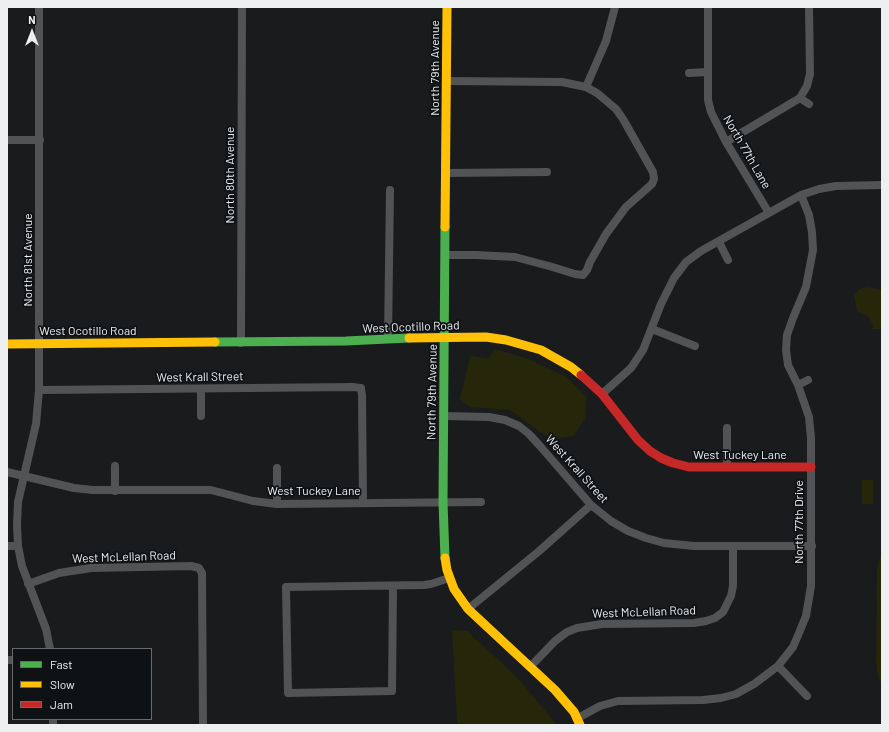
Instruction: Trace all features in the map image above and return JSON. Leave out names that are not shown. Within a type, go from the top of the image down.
[{"type":"street","name":"North 81st Avenue","points":[[39,7],[39,390],[36,424],[17,513],[18,546],[22,566],[46,629],[50,648]]},
{"type":"street","name":"North 80th Avenue","points":[[241,343],[242,7]]},
{"type":"street","name":"North 79th Avenue","points":[[447,7],[448,81],[443,502],[445,557],[449,578],[454,589],[468,609],[555,690],[574,712],[579,722]]},
{"type":"street","points":[[586,87],[606,41],[615,7]]},
{"type":"street","name":"North 77th Lane","points":[[708,7],[708,100],[711,112],[726,142],[769,212]]},
{"type":"street","points":[[726,142],[800,98],[807,86],[810,74],[809,7]]},
{"type":"street","points":[[689,72],[708,72]]},
{"type":"street","points":[[445,255],[515,257],[583,275],[606,234],[626,207],[652,184],[654,179],[653,172],[616,109],[607,100],[586,87],[562,82],[448,81]]},
{"type":"street","points":[[800,98],[809,104]]},
{"type":"street","points":[[7,140],[40,140]]},
{"type":"street","points":[[446,173],[547,172]]},
{"type":"street","points":[[602,394],[631,368],[643,350],[661,304],[674,278],[686,262],[701,251],[801,194],[819,188],[836,186],[882,185]]},
{"type":"street","points":[[388,339],[390,190]]},
{"type":"street","name":"North 77th Drive","points":[[579,722],[600,706],[618,701],[678,701],[721,698],[736,694],[754,684],[778,666],[793,647],[806,616],[811,586],[812,546],[809,417],[798,385],[788,365],[786,350],[787,335],[806,287],[813,250],[809,215],[801,194]]},
{"type":"street","points":[[719,242],[728,260]]},
{"type":"street","points":[[652,329],[695,346]]},
{"type":"street","name":"West Ocotillo Road","points":[[7,344],[241,343],[486,337],[523,344],[541,350],[571,367],[602,394]]},
{"type":"street","points":[[798,385],[808,380]]},
{"type":"street","name":"West Krall Street","points":[[39,390],[353,386],[361,388],[363,503]]},
{"type":"street","points":[[201,389],[201,416]]},
{"type":"street","name":"West Tuckey Lane","points":[[602,394],[638,440],[650,451],[673,463],[689,467],[811,467]]},
{"type":"street","name":"West Krall Street","points":[[444,416],[489,417],[505,420],[519,426],[540,446],[591,506],[628,531],[646,538],[677,545],[812,546]]},
{"type":"street","points":[[727,428],[727,467]]},
{"type":"street","points":[[115,466],[115,490]]},
{"type":"street","points":[[277,468],[277,504]]},
{"type":"street","name":"West Tuckey Lane","points":[[7,472],[74,488],[93,490],[210,490],[253,501],[277,504],[481,502]]},
{"type":"street","points":[[468,609],[538,552],[591,506]]},
{"type":"street","points":[[7,546],[18,546]]},
{"type":"street","name":"West McLellan Road","points":[[530,667],[556,641],[567,632],[577,628],[602,624],[694,623],[715,618],[723,612],[729,603],[732,591],[733,546]]},
{"type":"street","name":"West McLellan Road","points":[[28,584],[59,573],[92,568],[192,566],[199,568],[202,573],[203,725]]},
{"type":"street","points":[[393,586],[392,691],[288,693],[286,587],[393,586],[431,584],[449,578]]},
{"type":"street","points":[[778,666],[807,696]]},
{"type":"green space","points":[[867,287],[882,290],[882,329],[872,329],[873,326],[869,317],[857,311],[854,296],[859,289]]},
{"type":"green space","points":[[495,349],[529,359],[566,377],[587,397],[585,418],[574,436],[550,439],[510,410],[470,407],[460,399],[470,356],[488,358]]},
{"type":"green space","points":[[862,480],[873,480],[873,504],[862,504]]},
{"type":"green space","points":[[882,552],[882,686],[877,673],[876,662],[877,568]]},
{"type":"green space","points":[[452,630],[467,631],[515,675],[556,723],[555,725],[466,725],[457,723]]},
{"type":"traffic: fast","points":[[445,227],[443,502],[445,558]]},
{"type":"traffic: fast","points":[[215,342],[346,341],[409,338]]},
{"type":"traffic: slow","points":[[445,227],[447,7]]},
{"type":"traffic: slow","points":[[409,338],[486,337],[506,340],[541,350],[571,367],[581,375]]},
{"type":"traffic: slow","points":[[7,344],[215,342]]},
{"type":"traffic: slow","points":[[445,558],[447,570],[454,589],[468,609],[555,690],[574,712],[580,725]]},
{"type":"traffic: jam","points":[[581,375],[602,394],[638,440],[650,451],[673,463],[689,467],[811,467]]}]
